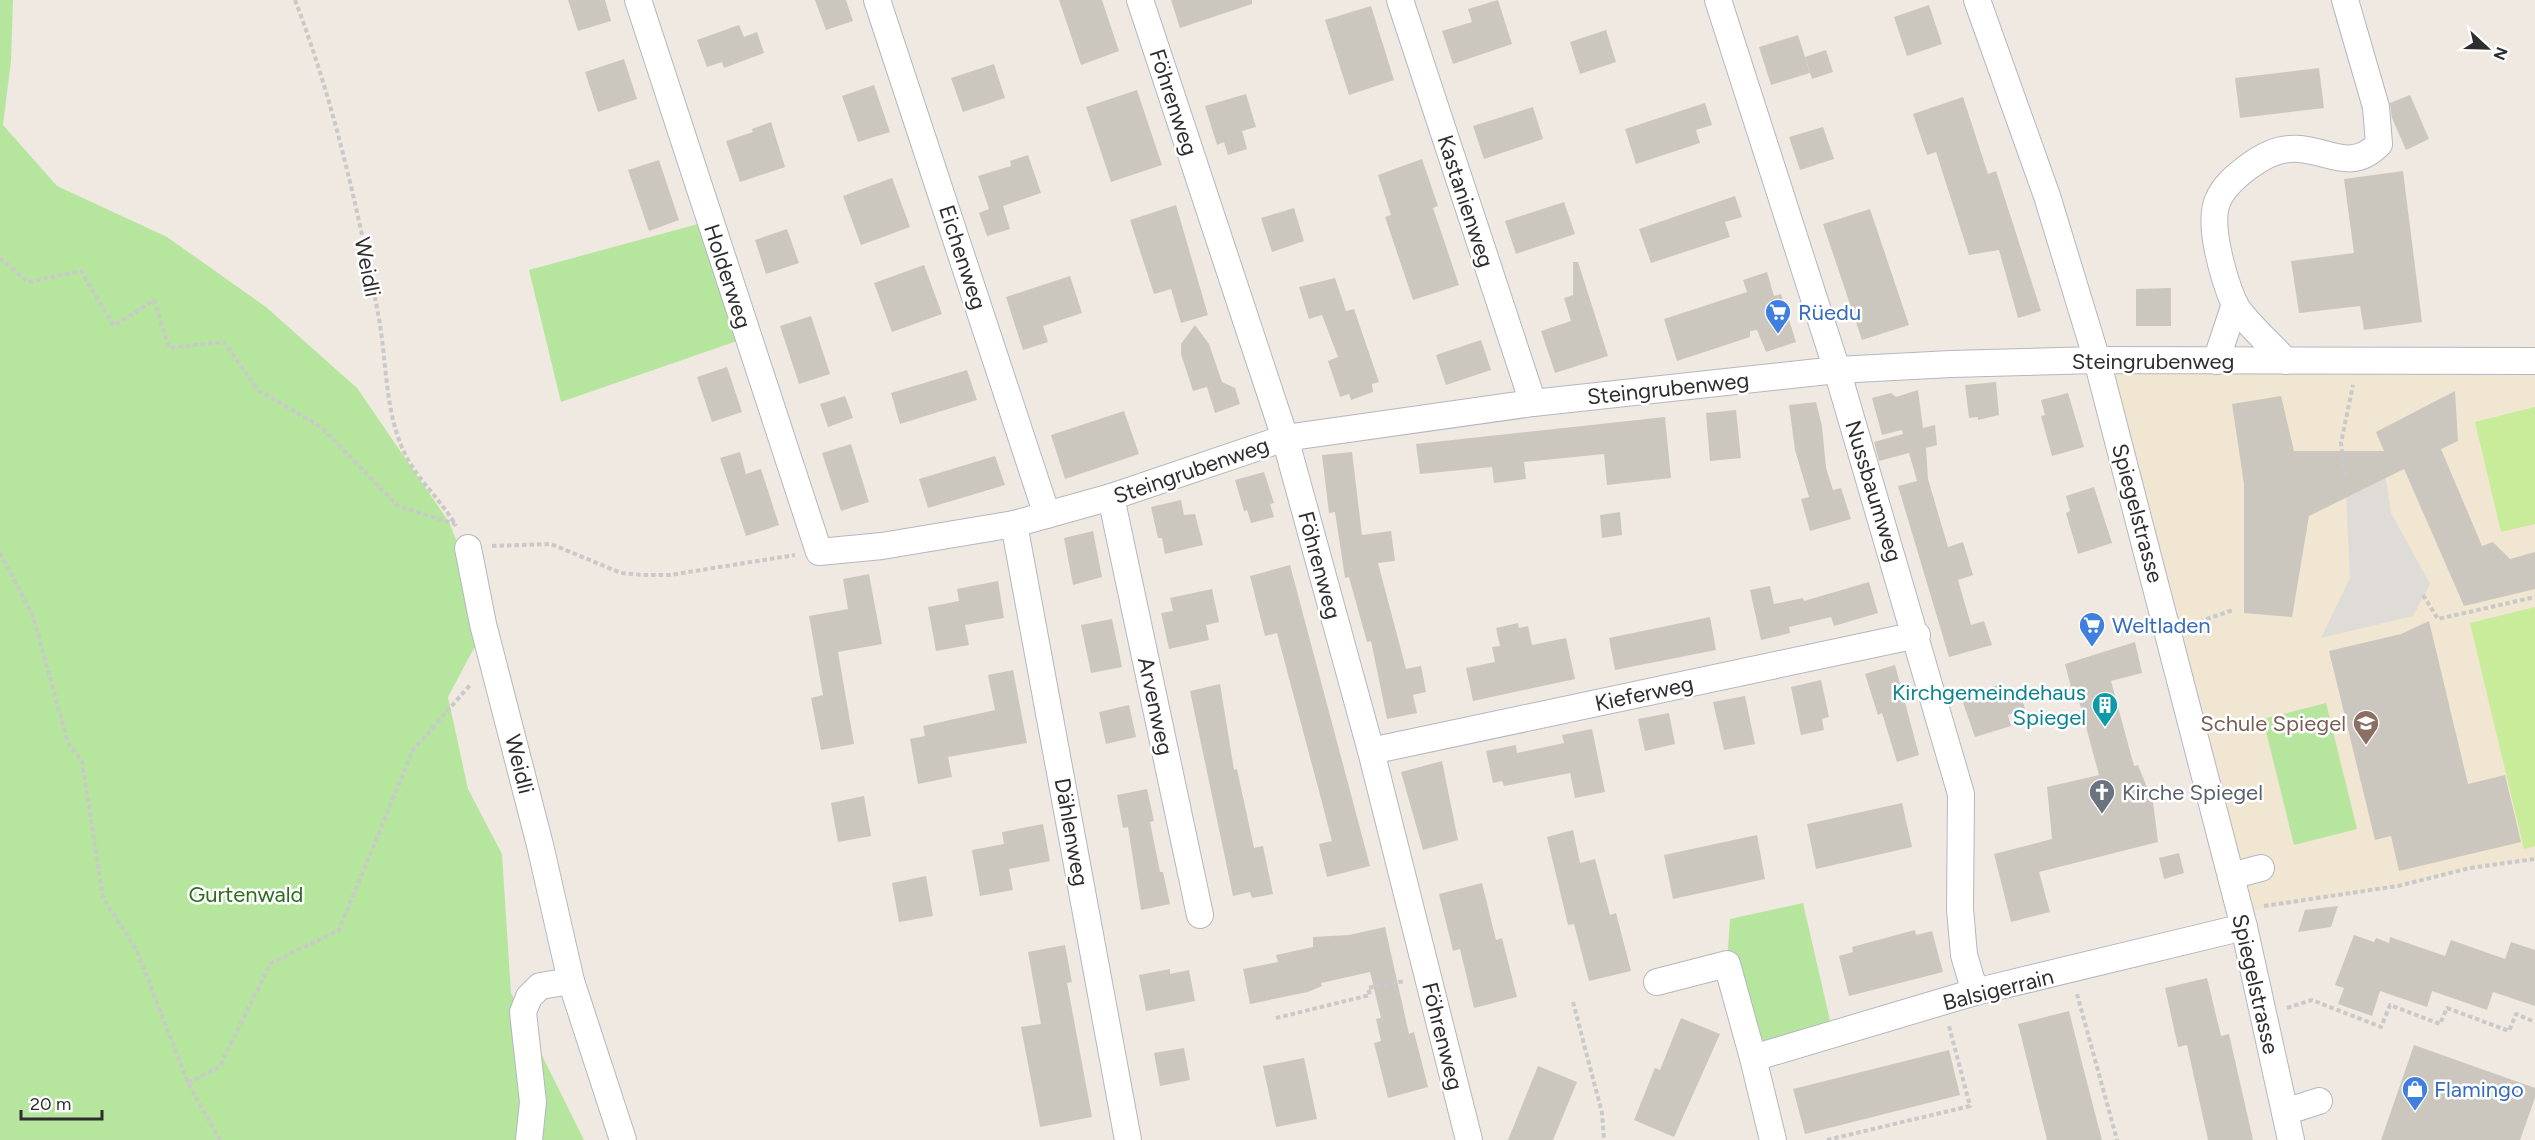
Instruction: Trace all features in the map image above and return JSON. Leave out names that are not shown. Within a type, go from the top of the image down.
[{"type":"street","name":"Holderweg","points":[[638,0],[819,552]]},
{"type":"street","name":"Eichenweg","points":[[877,0],[1047,515]]},
{"type":"street","name":"Föhrenweg","points":[[1140,0],[1285,438],[1371,751],[1469,1140]]},
{"type":"street","name":"Kastanienweg","points":[[1400,0],[1533,403]]},
{"type":"street","name":"Nussbaumweg","points":[[1718,0],[1837,370],[1917,635],[1961,794],[1960,909],[1964,955],[1975,993]]},
{"type":"street","name":"Spiegelstrasse","points":[[1977,0],[2047,196],[2097,360],[2242,919],[2291,1140]]},
{"type":"street","points":[[2286,361],[2235,304],[2220,256],[2213,221],[2217,201],[2232,179],[2261,156],[2289,149],[2357,159],[2368,155],[2379,144],[2376,107],[2345,0]]},
{"type":"street","points":[[2216,361],[2235,304]]},
{"type":"street","name":"Steingrubenweg","points":[[819,552],[882,546],[1014,524],[1111,497],[1285,438],[1533,403],[1837,370],[2097,360],[2535,361]]},
{"type":"street","name":"Arvenweg","points":[[1111,497],[1200,915]]},
{"type":"street","name":"Dählenweg","points":[[1014,524],[1128,1140]]},
{"type":"street","name":"Weidli","points":[[468,548],[483,624],[496,669],[571,981],[623,1140]]},
{"type":"street","name":"Kieferweg","points":[[1371,751],[1917,635]]},
{"type":"street","points":[[2231,876],[2261,868]]},
{"type":"street","name":"Balsigerrain","points":[[1753,1058],[1975,993],[2070,970],[2242,919]]},
{"type":"street","points":[[1657,982],[1727,964],[1773,1140]]},
{"type":"street","points":[[529,1140],[533,1102],[523,1012],[529,996],[540,986],[571,981]]},
{"type":"street","points":[[2285,1112],[2319,1101]]},
{"type":"path","name":"Weidli","points":[[0,258],[28,282],[81,271],[114,326],[154,300],[169,348],[224,342],[258,390],[321,427],[398,506],[455,524],[406,456],[393,421],[379,321],[359,218],[335,115],[295,0]]},
{"type":"path","points":[[2344,476],[2341,443],[2358,361]]},
{"type":"path","points":[[468,548],[551,544],[621,573],[670,575],[819,552]]},
{"type":"path","points":[[0,553],[33,616],[68,743],[82,761],[103,898],[136,949],[188,1083],[220,1140]]},
{"type":"path","points":[[2423,595],[2438,619],[2535,597]]},
{"type":"path","points":[[2169,632],[2234,610]]},
{"type":"path","points":[[188,1083],[219,1067],[271,963],[339,930],[413,750],[475,679],[496,669]]},
{"type":"path","points":[[2242,919],[2398,886],[2470,868],[2535,859]]},
{"type":"path","points":[[2070,970],[2117,1140]]},
{"type":"path","points":[[1276,1018],[1370,995],[1368,988],[1429,976]]},
{"type":"path","points":[[2300,1004],[2312,1000],[2381,1027],[2390,1005],[2440,1024],[2447,1008],[2509,1031],[2516,1014],[2535,1022]]},
{"type":"path","points":[[1573,1002],[1602,1113],[1604,1140]]},
{"type":"path","points":[[1827,1140],[1970,1106],[1953,1037]]},
{"type":"shaded area","name":"Schule Spiegel","points":[[2097,360],[2535,361],[2535,859],[2470,868],[2398,886],[2239,912]]},
{"type":"shaded area","points":[[2385,472],[2391,513],[2430,584],[2413,616],[2321,638],[2350,578],[2345,476]]},
{"type":"green space","name":"Gurtenwald","points":[[0,0],[13,0],[11,61],[3,125],[57,186],[167,237],[266,307],[357,388],[449,522],[466,565],[482,633],[448,697],[468,789],[502,854],[511,993],[584,1140],[0,1140]]},
{"type":"green space","points":[[698,224],[737,341],[561,402],[529,270]]},
{"type":"green space","points":[[2535,407],[2535,524],[2501,532],[2475,422]]},
{"type":"green space","points":[[2535,607],[2535,846],[2524,849],[2470,623]]},
{"type":"green space","points":[[2326,703],[2357,829],[2294,845],[2263,719]]},
{"type":"green space","points":[[1803,903],[1834,1038],[1753,1057],[1727,965],[1730,919]]},
{"type":"building","points":[[568,0],[605,0],[611,21],[578,31]]},
{"type":"building","points":[[815,0],[846,0],[853,21],[826,30]]},
{"type":"building","points":[[1059,0],[1102,0],[1119,51],[1081,65]]},
{"type":"building","points":[[1171,0],[1252,0],[1252,4],[1180,28]]},
{"type":"building","points":[[1498,0],[1512,44],[1453,64],[1442,31],[1472,22],[1468,9]]},
{"type":"building","points":[[1929,5],[1942,44],[1907,56],[1894,17]]},
{"type":"building","points":[[1371,6],[1394,80],[1349,95],[1325,20]]},
{"type":"building","points":[[739,25],[744,37],[757,32],[764,53],[724,68],[722,62],[707,67],[697,40]]},
{"type":"building","points":[[1606,30],[1616,62],[1580,74],[1570,42]]},
{"type":"building","points":[[1798,35],[1810,73],[1771,85],[1759,47]]},
{"type":"building","points":[[1826,50],[1833,72],[1812,79],[1805,57]]},
{"type":"building","points":[[624,59],[637,99],[598,112],[585,72]]},
{"type":"building","points":[[994,64],[1005,98],[963,112],[951,78]]},
{"type":"building","points":[[2319,68],[2324,108],[2240,118],[2235,78]]},
{"type":"building","points":[[874,85],[890,132],[858,142],[842,96]]},
{"type":"building","points":[[1137,90],[1162,165],[1111,182],[1086,107]]},
{"type":"building","points":[[1246,94],[1256,127],[1242,131],[1247,149],[1228,155],[1224,142],[1217,145],[1205,106]]},
{"type":"building","points":[[2410,95],[2429,139],[2406,150],[2392,118],[2390,103]]},
{"type":"building","points":[[1963,97],[1988,174],[1996,171],[2041,311],[2018,318],[1999,250],[1969,255],[1936,152],[1927,155],[1913,114]]},
{"type":"building","points":[[1705,103],[1712,125],[1696,130],[1700,143],[1636,164],[1625,129]]},
{"type":"building","points":[[1533,107],[1543,139],[1484,159],[1473,126]]},
{"type":"building","points":[[771,122],[785,167],[740,182],[726,141],[753,132],[752,129]]},
{"type":"building","points":[[1823,127],[1834,159],[1800,170],[1789,137]]},
{"type":"building","points":[[1028,155],[1041,193],[1003,206],[1010,229],[987,236],[979,213],[989,209],[978,176],[1011,166],[1010,161]]},
{"type":"building","points":[[1422,159],[1438,206],[1433,208],[1459,285],[1413,300],[1385,217],[1391,215],[1378,175]]},
{"type":"building","points":[[659,160],[679,220],[649,231],[628,170]]},
{"type":"building","points":[[2403,171],[2422,322],[2364,330],[2360,306],[2299,313],[2291,261],[2354,253],[2344,179]]},
{"type":"building","points":[[892,178],[910,227],[861,245],[843,196]]},
{"type":"building","points":[[1735,196],[1742,217],[1725,222],[1730,237],[1651,263],[1639,229]]},
{"type":"building","points":[[1564,202],[1575,234],[1516,254],[1505,221]]},
{"type":"building","points":[[1176,205],[1208,315],[1181,323],[1171,289],[1154,294],[1130,220]]},
{"type":"building","points":[[1294,208],[1304,241],[1272,252],[1261,218]]},
{"type":"building","points":[[1870,209],[1909,325],[1862,340],[1823,224]]},
{"type":"building","points":[[787,229],[799,263],[766,274],[755,240]]},
{"type":"building","points":[[1573,262],[1578,262],[1608,356],[1555,373],[1541,331],[1571,321],[1564,298],[1573,295]]},
{"type":"building","points":[[924,265],[942,314],[892,332],[874,283]]},
{"type":"building","points":[[1767,272],[1774,296],[1781,294],[1796,342],[1766,352],[1757,330],[1750,331],[1750,337],[1677,361],[1664,319],[1747,292],[1743,280]]},
{"type":"building","points":[[1070,276],[1082,313],[1043,326],[1048,342],[1023,350],[1006,297]]},
{"type":"building","points":[[1335,278],[1346,311],[1354,309],[1379,382],[1372,384],[1373,392],[1351,400],[1349,394],[1340,397],[1328,361],[1338,357],[1322,315],[1309,319],[1299,287]]},
{"type":"building","points":[[2171,288],[2171,326],[2136,326],[2136,289]]},
{"type":"building","points":[[811,316],[830,374],[799,384],[780,326]]},
{"type":"building","points":[[1195,325],[1209,344],[1222,382],[1235,388],[1240,404],[1215,413],[1207,387],[1193,391],[1181,354],[1181,344]]},
{"type":"building","points":[[1481,340],[1491,370],[1446,385],[1436,355]]},
{"type":"building","points":[[727,367],[742,412],[712,422],[697,377]]},
{"type":"building","points":[[967,370],[977,400],[900,424],[891,393]]},
{"type":"building","points":[[1996,382],[1999,415],[1978,420],[1978,417],[1969,418],[1965,385]]},
{"type":"building","points":[[1918,390],[1923,428],[1935,425],[1937,445],[1926,448],[1928,479],[1948,547],[1963,542],[1973,575],[1958,580],[1971,625],[1984,621],[1992,645],[1949,657],[1898,486],[1917,481],[1909,453],[1879,461],[1874,442],[1903,434],[1902,430],[1882,435],[1872,398],[1891,393],[1896,397]]},
{"type":"building","points":[[2455,391],[2458,441],[2441,449],[2482,546],[2493,542],[2510,559],[2535,552],[2535,589],[2464,606],[2404,469],[2309,516],[2292,617],[2244,613],[2244,484],[2232,404],[2281,396],[2294,451],[2384,451],[2376,432]]},
{"type":"building","points":[[2068,393],[2084,447],[2052,456],[2041,416],[2045,415],[2041,400]]},
{"type":"building","points":[[845,396],[853,418],[828,427],[820,404]]},
{"type":"building","points":[[1816,402],[1822,426],[1826,468],[1833,490],[1841,488],[1851,519],[1810,531],[1801,499],[1809,497],[1795,450],[1789,405]]},
{"type":"building","points":[[1736,410],[1741,458],[1710,461],[1706,413]]},
{"type":"building","points":[[1124,411],[1139,454],[1065,479],[1051,435]]},
{"type":"building","points":[[1665,417],[1671,478],[1607,485],[1604,454],[1524,462],[1526,479],[1494,483],[1492,467],[1420,474],[1416,444]]},
{"type":"building","points":[[851,444],[869,502],[841,511],[822,453]]},
{"type":"building","points":[[740,452],[746,474],[761,469],[779,525],[746,536],[720,458]]},
{"type":"building","points":[[1352,452],[1362,535],[1391,531],[1395,561],[1378,563],[1406,669],[1421,666],[1426,692],[1413,695],[1417,713],[1387,719],[1371,641],[1367,642],[1349,577],[1345,578],[1335,512],[1329,513],[1322,455]]},
{"type":"building","points":[[995,456],[1005,485],[928,508],[919,479]]},
{"type":"building","points":[[1264,472],[1274,503],[1270,504],[1274,517],[1251,523],[1247,510],[1244,511],[1235,480]]},
{"type":"building","points":[[2094,487],[2112,543],[2078,554],[2066,513],[2070,511],[2066,496]]},
{"type":"building","points":[[1181,500],[1184,515],[1195,514],[1203,545],[1165,554],[1162,538],[1158,538],[1151,507]]},
{"type":"building","points":[[1620,512],[1622,535],[1602,538],[1600,515]]},
{"type":"building","points":[[1093,531],[1102,577],[1073,585],[1064,538]]},
{"type":"building","points":[[1290,565],[1370,866],[1327,877],[1319,844],[1332,841],[1277,633],[1265,636],[1250,576]]},
{"type":"building","points":[[869,574],[882,644],[838,652],[854,744],[821,750],[811,698],[823,695],[809,616],[848,609],[843,579]]},
{"type":"building","points":[[998,581],[1004,618],[965,625],[969,645],[936,651],[928,607],[959,601],[957,589]]},
{"type":"building","points":[[1869,582],[1878,613],[1834,626],[1831,617],[1789,627],[1790,633],[1761,640],[1750,590],[1770,586],[1774,604],[1803,598],[1804,601]]},
{"type":"building","points":[[1212,589],[1219,622],[1206,625],[1209,640],[1169,649],[1161,613],[1173,611],[1170,598]]},
{"type":"building","points":[[1710,617],[1716,650],[1615,670],[1609,638]]},
{"type":"building","points":[[1112,619],[1122,667],[1091,673],[1081,625]]},
{"type":"building","points":[[2429,621],[2468,784],[2505,775],[2521,842],[2399,871],[2391,836],[2375,840],[2329,651],[2401,634]]},
{"type":"building","points":[[1518,623],[1519,628],[1528,626],[1532,645],[1566,638],[1575,679],[1473,701],[1466,668],[1495,662],[1492,647],[1500,646],[1496,628]]},
{"type":"building","points":[[2135,642],[2142,673],[2111,681],[2134,766],[2138,765],[2153,802],[2158,842],[2039,872],[2050,912],[2011,922],[1994,854],[2052,839],[2047,787],[2099,775],[2076,690],[2072,691],[2065,664]]},
{"type":"building","points":[[1895,665],[1919,755],[1897,762],[1882,713],[1878,715],[1865,674]]},
{"type":"building","points":[[1013,670],[1027,743],[948,757],[952,777],[918,784],[910,739],[925,736],[923,726],[995,710],[988,675]]},
{"type":"building","points":[[1821,680],[1829,717],[1822,719],[1824,730],[1801,735],[1791,687]]},
{"type":"building","points":[[1220,684],[1234,770],[1237,769],[1254,848],[1263,846],[1273,894],[1252,898],[1250,892],[1233,896],[1190,691]]},
{"type":"building","points":[[2001,684],[2004,693],[2019,689],[2025,709],[2008,715],[2011,726],[1975,737],[1961,697]]},
{"type":"building","points":[[1745,696],[1755,744],[1724,750],[1713,702]]},
{"type":"building","points":[[1129,705],[1136,737],[1106,744],[1099,712]]},
{"type":"building","points":[[1669,713],[1675,744],[1645,751],[1638,719]]},
{"type":"building","points":[[1592,729],[1605,792],[1575,798],[1570,773],[1504,786],[1502,781],[1493,783],[1486,751],[1516,745],[1517,753],[1564,743],[1562,735]]},
{"type":"building","points":[[1442,761],[1458,840],[1423,850],[1401,772]]},
{"type":"building","points":[[1147,789],[1154,821],[1150,822],[1160,872],[1163,872],[1170,904],[1141,910],[1128,827],[1123,828],[1117,795]]},
{"type":"building","points":[[864,796],[871,836],[838,842],[831,803]]},
{"type":"building","points":[[1902,803],[1912,847],[1816,869],[1807,824]]},
{"type":"building","points":[[1043,824],[1050,861],[1009,869],[1013,890],[980,896],[972,850],[1004,844],[1002,832]]},
{"type":"building","points":[[1573,830],[1580,863],[1595,859],[1610,915],[1616,913],[1631,971],[1589,981],[1574,924],[1568,925],[1547,837]]},
{"type":"building","points":[[1757,835],[1765,879],[1673,899],[1664,855]]},
{"type":"building","points":[[2179,853],[2184,873],[2164,879],[2159,858]]},
{"type":"building","points":[[926,876],[933,916],[899,922],[892,883]]},
{"type":"building","points":[[1482,883],[1496,940],[1502,938],[1517,997],[1474,1008],[1460,949],[1453,951],[1439,894]]},
{"type":"building","points":[[2338,906],[2331,927],[2298,932],[2305,910]]},
{"type":"building","points":[[1385,927],[1409,1034],[1414,1032],[1428,1087],[1388,1098],[1374,1043],[1381,1041],[1376,1019],[1381,1018],[1370,972],[1321,983],[1322,986],[1308,992],[1250,1004],[1243,969],[1278,962],[1276,955],[1313,947],[1313,937],[1349,935]]},
{"type":"building","points":[[1915,930],[1916,935],[1932,931],[1943,972],[1849,996],[1839,956],[1853,952],[1852,947]]},
{"type":"building","points":[[2354,935],[2374,942],[2376,938],[2389,943],[2390,937],[2445,956],[2451,940],[2505,959],[2511,942],[2535,950],[2535,1006],[2493,992],[2487,1010],[2432,991],[2427,1007],[2380,991],[2372,1016],[2338,1004],[2344,988],[2335,985]]},
{"type":"building","points":[[1065,945],[1072,982],[1067,983],[1092,1117],[1040,1127],[1021,1027],[1041,1024],[1028,952]]},
{"type":"building","points":[[1170,969],[1170,974],[1189,970],[1195,1001],[1146,1011],[1139,975]]},
{"type":"building","points":[[2207,978],[2221,1036],[2229,1034],[2253,1140],[2208,1140],[2187,1045],[2178,1047],[2165,988]]},
{"type":"building","points":[[2069,1011],[2102,1140],[2047,1140],[2018,1024]]},
{"type":"building","points":[[1681,1018],[1720,1034],[1674,1137],[1634,1120],[1655,1068],[1660,1070]]},
{"type":"building","points":[[2414,1045],[2535,1088],[2535,1098],[2520,1140],[2381,1140]]},
{"type":"building","points":[[1184,1048],[1190,1080],[1160,1086],[1154,1053]]},
{"type":"building","points":[[1949,1050],[1960,1095],[1805,1134],[1793,1089]]},
{"type":"building","points":[[1304,1058],[1317,1119],[1276,1127],[1263,1066]]},
{"type":"building","points":[[1538,1066],[1577,1082],[1553,1140],[1508,1140]]},
{"type":"place","name":"Rüedu","points":[[1778,335]]},
{"type":"place","name":"Weltladen","points":[[2092,648]]},
{"type":"place","name":"Kirchgemeindehaus Spiegel","points":[[2105,728]]},
{"type":"place","name":"Schule Spiegel","points":[[2366,746]]},
{"type":"place","name":"Kirche Spiegel","points":[[2102,815]]},
{"type":"place","name":"Flamingo","points":[[2415,1112]]}]
